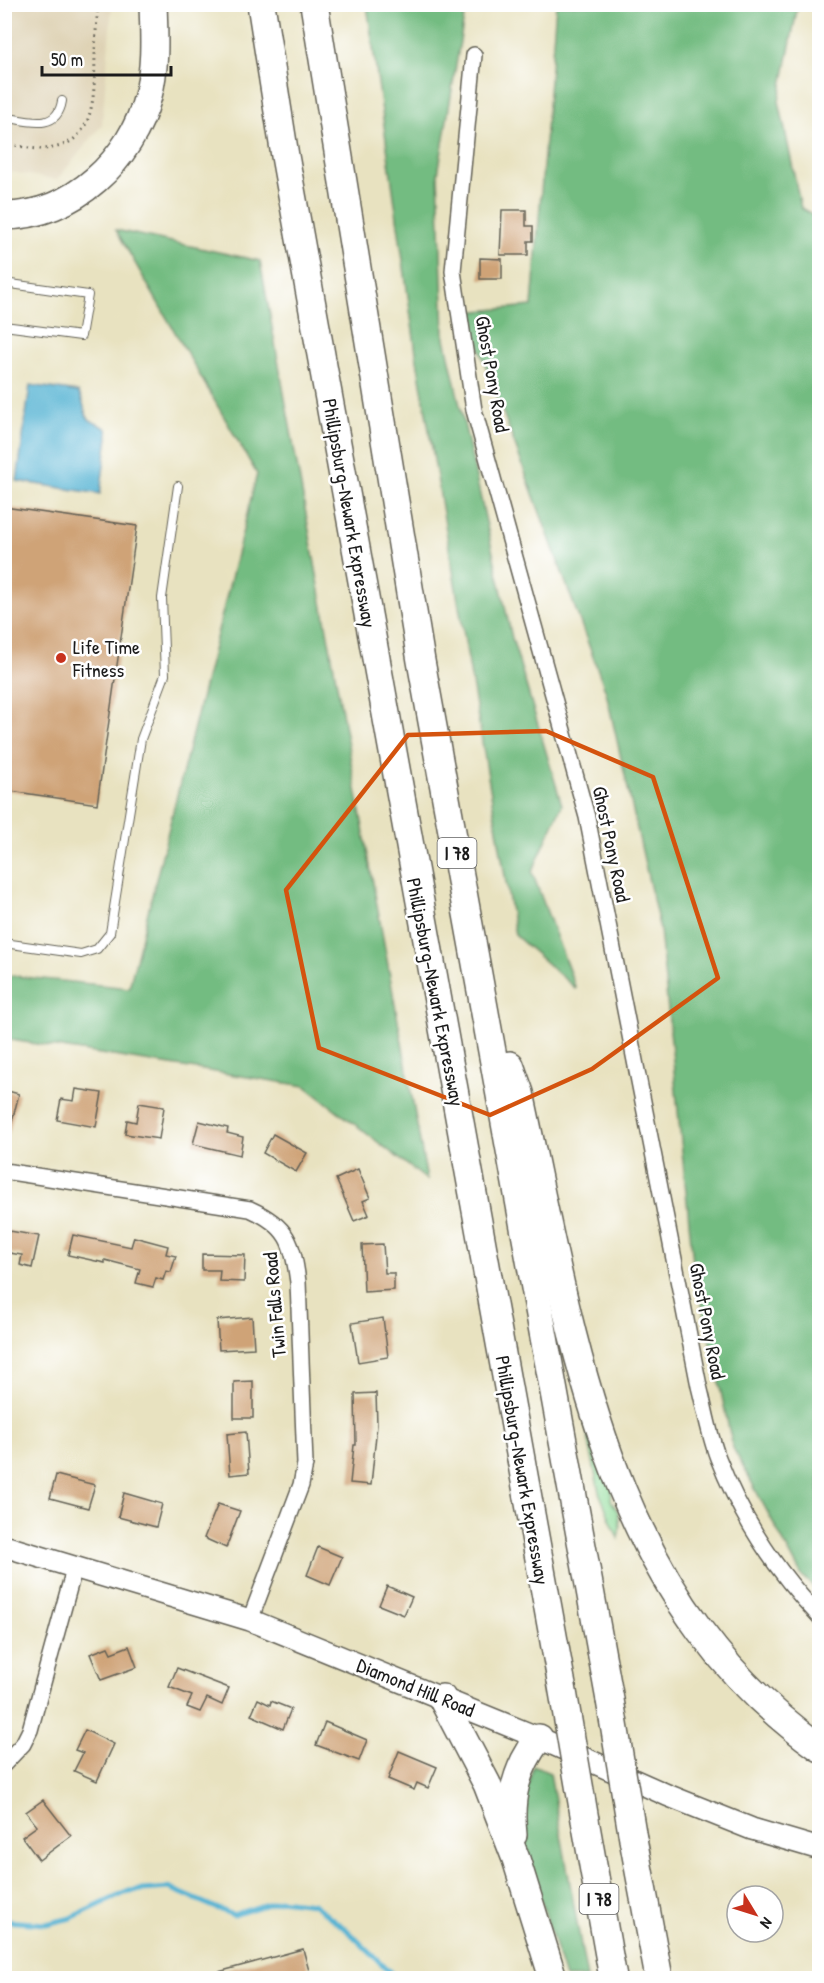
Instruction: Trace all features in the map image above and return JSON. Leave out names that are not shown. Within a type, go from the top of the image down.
[{"type":"highway","points":[[4,216],[35,212],[63,202],[109,169],[127,146],[141,119],[149,94],[154,56],[153,4]]},
{"type":"highway","name":"Phillipsburg-Newark Expressway","points":[[261,4],[285,156],[613,1978]]},
{"type":"highway","name":"I 78","points":[[314,4],[421,661],[484,998],[659,1978]]},
{"type":"highway","points":[[484,998],[520,1093],[577,1350],[596,1421],[617,1478],[660,1569],[696,1627],[727,1666],[761,1700],[819,1748]]},
{"type":"highway","points":[[442,1698],[477,1760],[516,1859],[553,1978]]},
{"type":"highway","points":[[516,1859],[512,1818],[513,1790],[522,1764],[539,1738]]},
{"type":"main road","name":"Diamond Hill Road","points":[[4,1546],[250,1620],[539,1738],[752,1829],[819,1849]]},
{"type":"street","name":"Ghost Pony Road","points":[[474,55],[453,271],[474,410],[587,817],[699,1386],[717,1456],[736,1499],[759,1541],[787,1580],[819,1617]]},
{"type":"street","name":"Twin Falls Road","points":[[4,1171],[250,1209],[272,1221],[289,1239],[295,1256],[298,1282],[305,1464],[301,1485],[250,1620]]},
{"type":"street","points":[[4,1764],[23,1744],[30,1730],[75,1566]]},
{"type":"lane","points":[[4,117],[42,123],[50,122],[60,111],[62,101]]},
{"type":"lane","points":[[4,282],[88,295],[81,336],[4,326]]},
{"type":"lane","points":[[4,943],[81,954],[97,949],[110,933],[141,739],[165,675],[162,598],[178,486]]},
{"type":"highlighted area","points":[[546,731],[653,777],[718,978],[592,1069],[490,1115],[319,1048],[286,890],[408,735]]},
{"type":"shaded area","points":[[4,5],[112,5],[102,125],[57,180],[5,171]]},
{"type":"green space","points":[[367,5],[466,5],[438,174],[444,334],[512,638],[562,805],[532,872],[576,989],[515,935],[417,360]]},
{"type":"green space","points":[[556,5],[798,5],[779,101],[801,208],[820,219],[819,1592],[802,1576],[733,1448],[693,1262],[660,930],[606,692],[466,312],[532,306]]},
{"type":"green space","points":[[116,230],[260,261],[427,1180],[305,1086],[5,1039],[5,975],[129,988],[257,474]]},
{"type":"green space","points":[[585,1422],[612,1488],[611,1500],[618,1512],[620,1527],[618,1538],[599,1492]]},
{"type":"green space","points":[[533,1766],[550,1773],[587,1978],[565,1978],[518,1825]]},
{"type":"water","points":[[30,385],[78,392],[89,419],[107,429],[108,437],[100,494],[17,481]]},
{"type":"building","points":[[502,210],[526,210],[526,226],[533,226],[533,241],[528,241],[528,255],[500,255]]},
{"type":"building","points":[[480,258],[502,259],[502,279],[480,279]]},
{"type":"building","name":"Life Time Fitness","points":[[4,507],[137,526],[97,804],[4,790]]},
{"type":"building","points":[[76,1089],[102,1093],[96,1127],[57,1120],[61,1099],[74,1101]]},
{"type":"building","points":[[4,1090],[19,1094],[9,1133],[4,1132]]},
{"type":"building","points":[[139,1103],[164,1107],[159,1139],[125,1134],[127,1120],[136,1122]]},
{"type":"building","points":[[199,1121],[228,1128],[227,1133],[243,1137],[240,1155],[193,1144]]},
{"type":"building","points":[[273,1134],[307,1153],[296,1172],[263,1153]]},
{"type":"building","points":[[358,1169],[370,1198],[363,1201],[369,1215],[354,1221],[336,1179]]},
{"type":"building","points":[[4,1230],[39,1236],[32,1268],[20,1265],[22,1255],[4,1252]]},
{"type":"building","points":[[73,1235],[131,1247],[134,1237],[168,1246],[166,1254],[176,1256],[171,1272],[166,1271],[163,1280],[156,1278],[153,1287],[136,1283],[140,1269],[105,1260],[105,1263],[68,1255]]},
{"type":"building","points":[[383,1244],[385,1273],[394,1273],[394,1290],[364,1292],[362,1245]]},
{"type":"building","points":[[202,1254],[245,1255],[244,1282],[219,1281],[220,1270],[202,1270]]},
{"type":"building","points":[[252,1317],[254,1348],[219,1350],[217,1320]]},
{"type":"building","points":[[383,1318],[388,1357],[358,1362],[352,1323]]},
{"type":"building","points":[[253,1381],[253,1418],[234,1418],[234,1382]]},
{"type":"building","points":[[376,1393],[377,1425],[371,1485],[350,1483],[354,1445],[356,1445],[355,1394]]},
{"type":"building","points":[[246,1432],[249,1473],[230,1475],[227,1434]]},
{"type":"building","points":[[56,1475],[95,1485],[88,1508],[50,1498]]},
{"type":"building","points":[[124,1493],[162,1504],[156,1527],[118,1517]]},
{"type":"building","points":[[218,1504],[240,1511],[226,1548],[204,1538]]},
{"type":"building","points":[[318,1547],[342,1557],[330,1585],[307,1575]]},
{"type":"building","points":[[387,1586],[412,1597],[404,1615],[379,1605]]},
{"type":"building","points":[[129,1646],[137,1667],[101,1680],[90,1654],[108,1647],[111,1653]]},
{"type":"building","points":[[177,1668],[229,1688],[222,1705],[207,1698],[200,1712],[187,1707],[192,1696],[169,1687]]},
{"type":"building","points":[[258,1699],[270,1705],[271,1701],[291,1709],[283,1729],[251,1715]]},
{"type":"building","points":[[325,1722],[367,1740],[359,1761],[316,1745]]},
{"type":"building","points":[[85,1730],[114,1744],[97,1781],[74,1771],[83,1753],[75,1750]]},
{"type":"building","points":[[399,1751],[437,1767],[428,1788],[417,1783],[414,1790],[388,1779]]},
{"type":"building","points":[[43,1800],[71,1836],[39,1860],[22,1837],[37,1826],[26,1812]]},
{"type":"building","points":[[303,1949],[311,1978],[212,1978],[211,1974]]},
{"type":"waterway","points":[[4,1921],[46,1924],[71,1918],[129,1891],[169,1888],[233,1915],[280,1900],[313,1904],[347,1930],[396,1978]]},
{"type":"place","name":"Life Time Fitness","points":[[61,658]]}]
